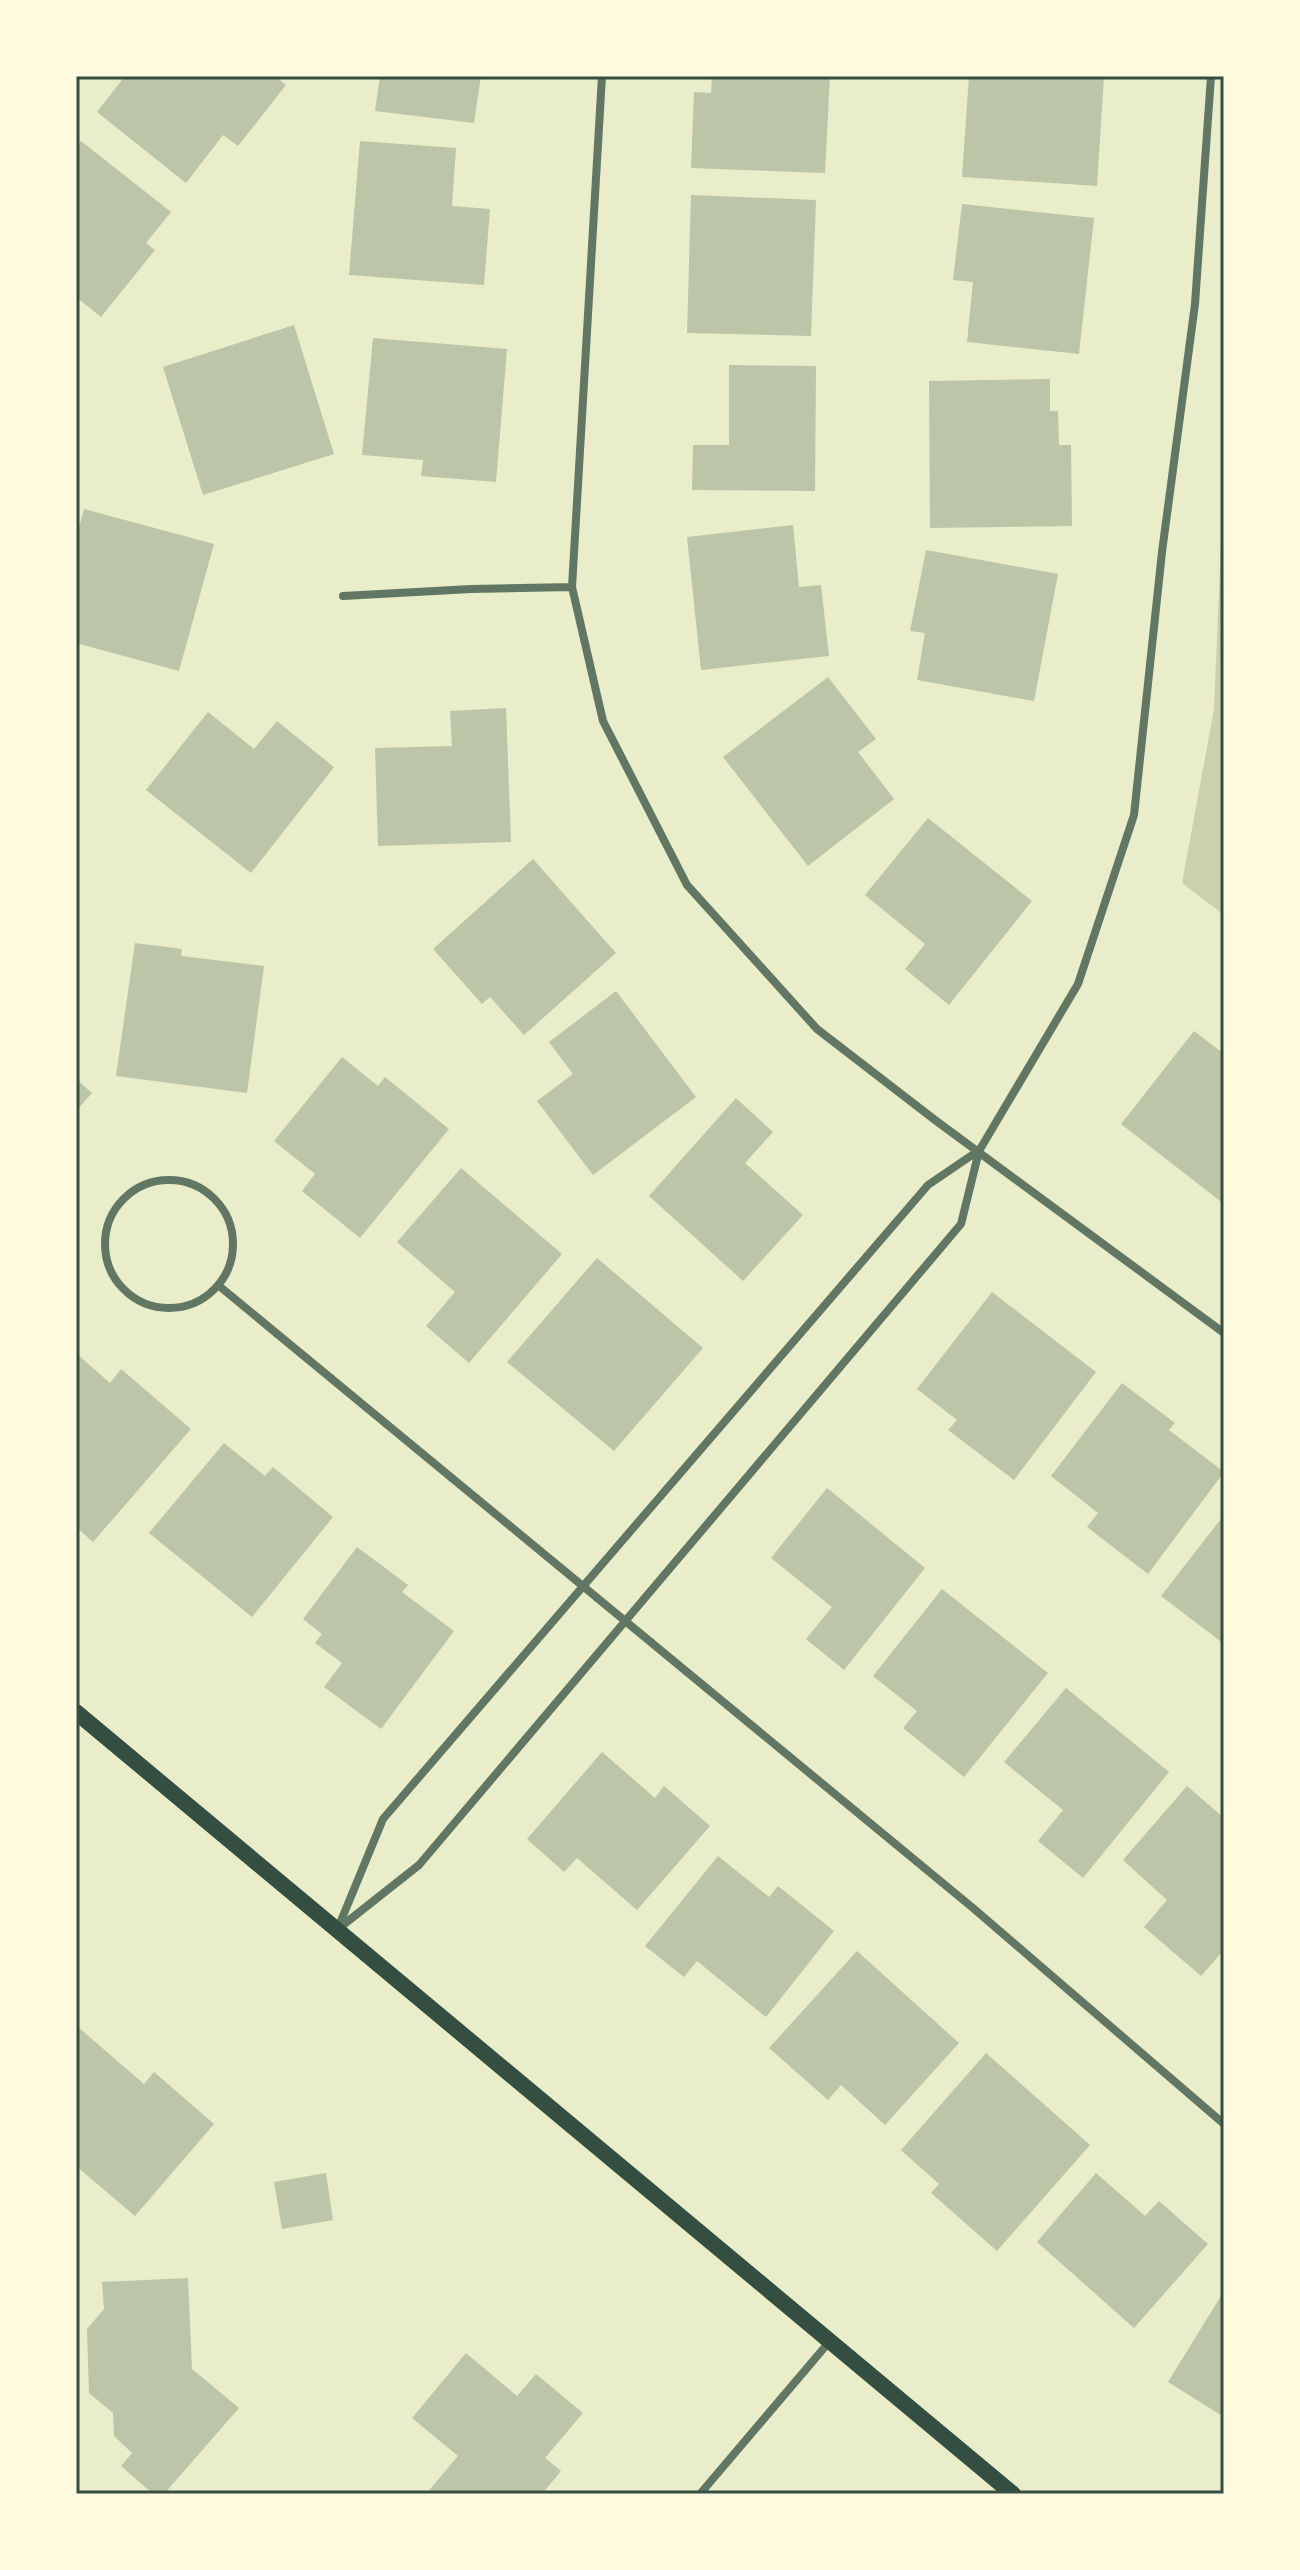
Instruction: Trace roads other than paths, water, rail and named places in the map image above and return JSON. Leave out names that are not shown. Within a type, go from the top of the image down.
[{"type":"main road","points":[[76,1712],[1013,2494]]},
{"type":"street","points":[[602,76],[572,587],[603,721],[687,885],[817,1029],[1224,1333]]},
{"type":"street","points":[[338,1929],[419,1865],[961,1224],[979,1151],[1078,984],[1134,815],[1162,552],[1195,304],[1211,76]]},
{"type":"street","points":[[343,596],[572,587]]},
{"type":"street","points":[[338,1929],[383,1819],[928,1185],[979,1151]]},
{"type":"street","points":[[167,1180],[187,1182],[206,1191],[222,1206],[234,1246],[229,1267],[218,1285],[202,1299],[183,1306],[162,1308],[141,1301],[124,1290],[112,1272],[106,1252],[106,1231],[114,1212],[127,1195],[145,1185],[167,1180]]},
{"type":"street","points":[[218,1285],[973,1908],[1224,2124]]},
{"type":"street","points":[[700,2494],[830,2340]]}]
